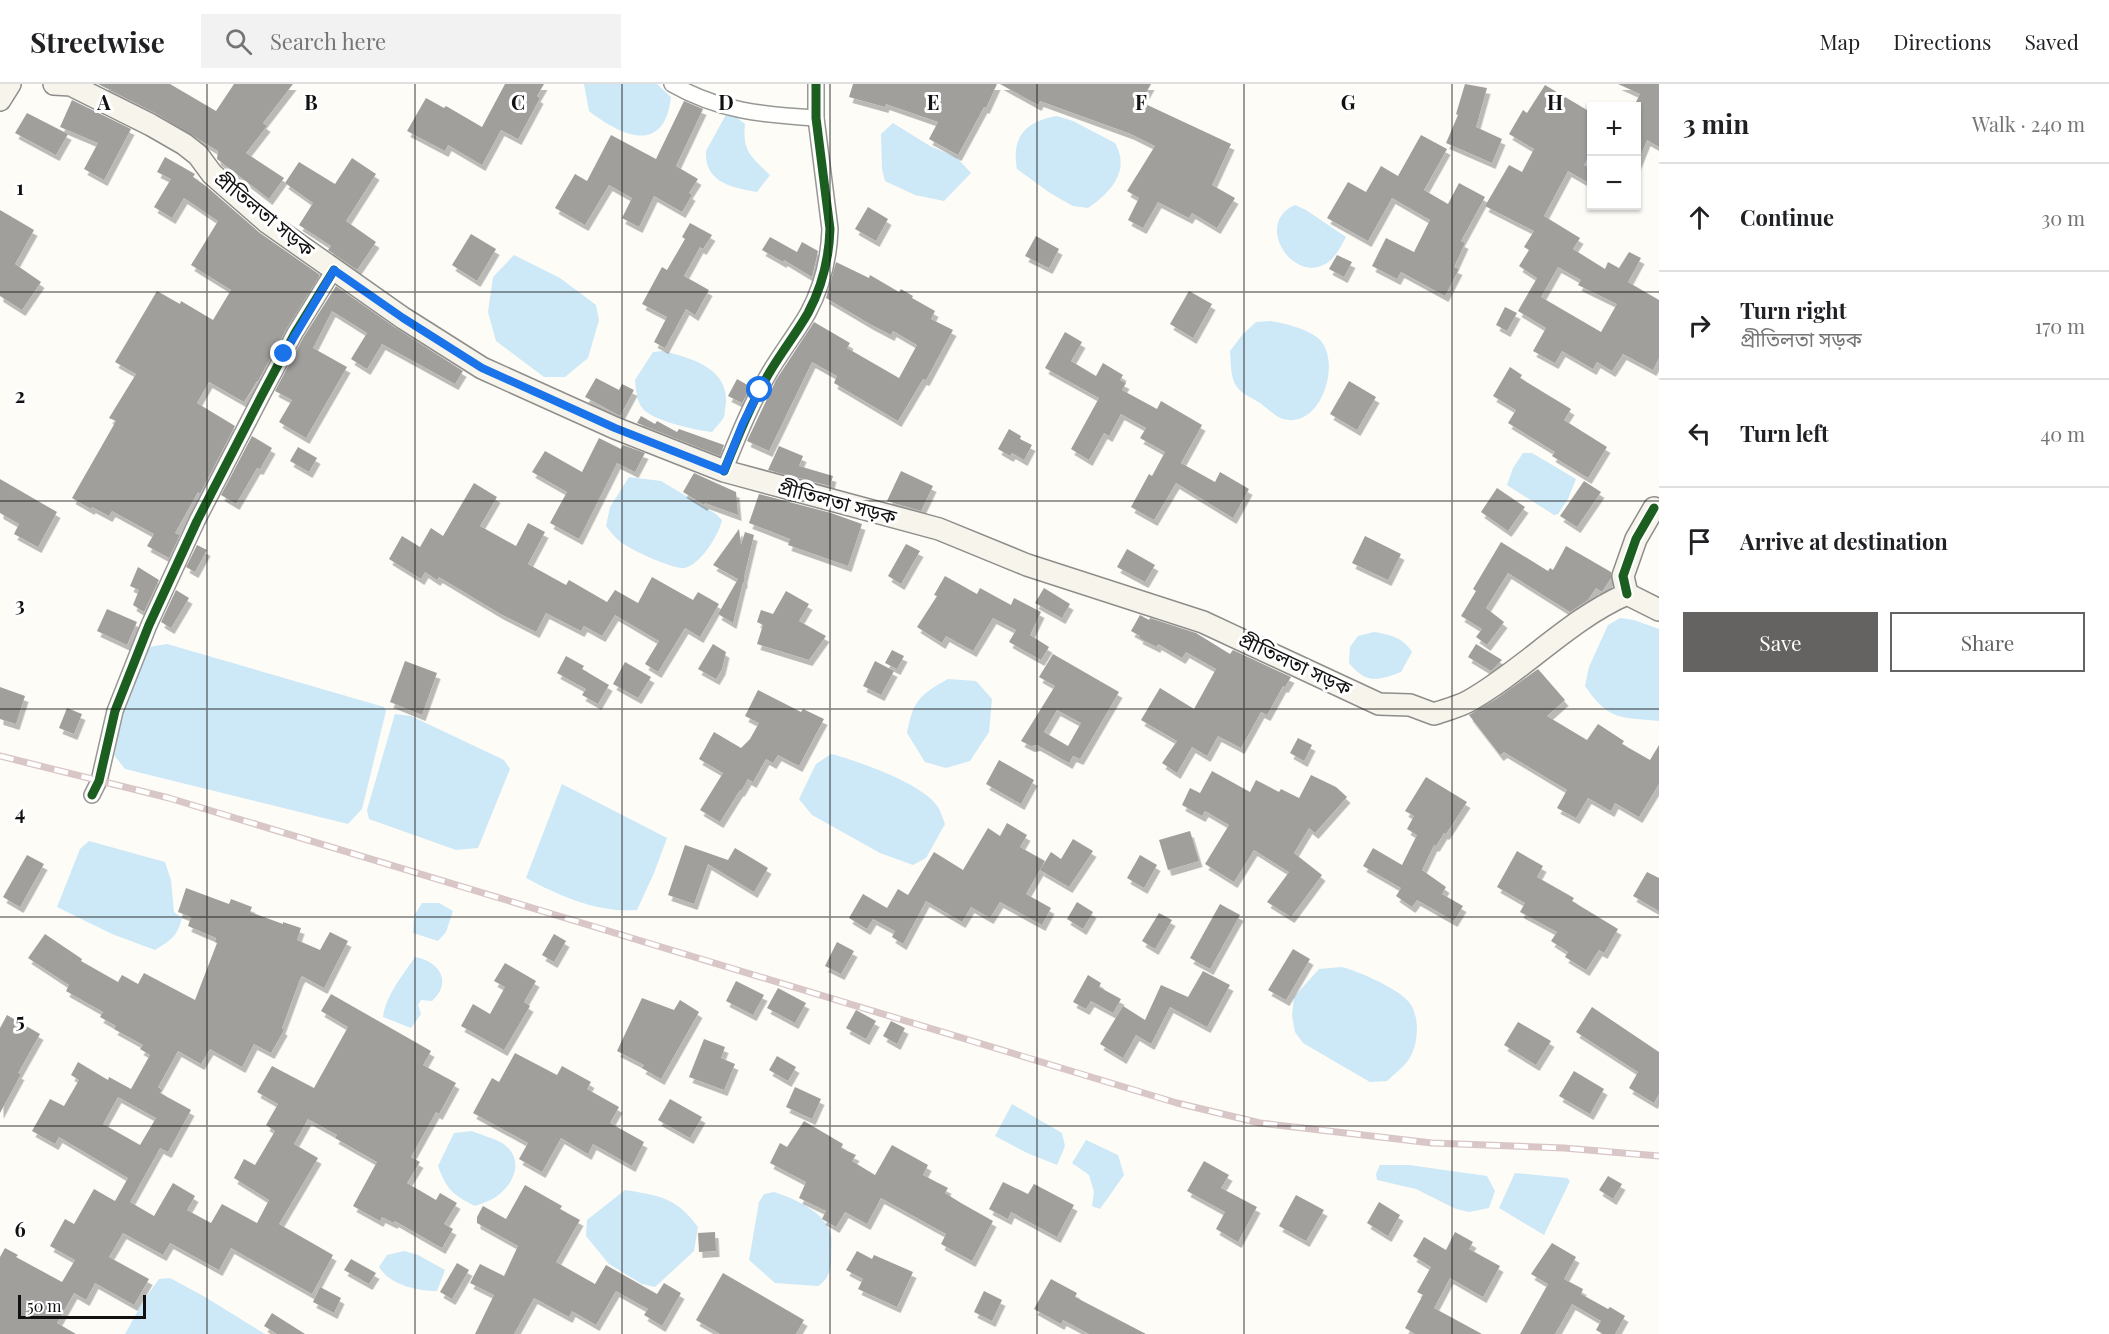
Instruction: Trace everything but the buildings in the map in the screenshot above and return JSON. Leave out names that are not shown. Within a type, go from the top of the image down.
[{"type":"main road","points":[[0,100],[10,84]]},
{"type":"main road","name":"প্রীতিলতা সড়ক","points":[[54,84],[71,85],[152,125],[184,144],[198,155],[212,174],[268,223],[403,318],[482,368],[615,428],[724,471],[939,529],[1028,565],[1203,622],[1379,704],[1410,705],[1434,714],[1467,702],[1516,670],[1572,627],[1611,601],[1627,594]]},
{"type":"main road","points":[[1656,502],[1636,539],[1623,576],[1627,594],[1659,610]]},
{"type":"street","points":[[672,84],[718,105],[749,112],[816,118]]},
{"type":"street","points":[[724,471],[743,423],[768,374],[807,314],[821,283],[829,247],[830,229],[816,118],[816,84]]},
{"type":"street","points":[[92,795],[99,781],[115,711],[149,625],[197,521],[261,397],[295,333],[334,270]]},
{"type":"water","points":[[584,84],[657,84],[671,97],[667,116],[660,128],[650,134],[627,133],[614,128],[589,111]]},
{"type":"water","points":[[728,111],[745,124],[745,141],[749,153],[770,175],[757,192],[722,182],[715,177],[707,162],[706,151]]},
{"type":"water","points":[[1057,116],[1073,121],[1115,143],[1119,153],[1121,163],[1116,180],[1104,195],[1088,208],[1073,206],[1050,193],[1017,169],[1016,148],[1023,133],[1036,122]]},
{"type":"water","points":[[893,123],[930,146],[956,157],[971,173],[944,201],[915,195],[885,181],[882,169],[881,134]]},
{"type":"water","points":[[1295,205],[1346,237],[1336,255],[1327,263],[1314,268],[1302,266],[1282,249],[1278,237],[1278,225],[1283,214]]},
{"type":"water","points":[[514,255],[560,278],[596,305],[599,320],[588,358],[565,377],[544,377],[496,341],[488,312],[493,277]]},
{"type":"water","points":[[1271,321],[1289,325],[1318,338],[1325,348],[1329,361],[1328,376],[1318,404],[1308,414],[1297,420],[1277,416],[1242,392],[1233,379],[1230,351],[1256,322]]},
{"type":"water","points":[[662,351],[705,366],[721,381],[726,403],[724,417],[712,432],[665,421],[648,413],[641,406],[635,380],[653,352]]},
{"type":"water","points":[[1523,453],[1532,453],[1576,479],[1568,499],[1558,514],[1554,515],[1507,485],[1513,468]]},
{"type":"water","points":[[629,477],[661,481],[716,514],[722,520],[707,550],[695,563],[682,568],[651,558],[622,543],[606,526],[610,507]]},
{"type":"water","points":[[1620,618],[1634,620],[1659,629],[1659,721],[1616,715],[1601,706],[1585,686],[1589,667],[1608,625]]},
{"type":"water","points":[[1374,632],[1396,637],[1412,652],[1401,672],[1372,679],[1361,675],[1349,663],[1350,647],[1358,636]]},
{"type":"water","points":[[167,644],[384,707],[386,711],[362,809],[348,824],[125,769],[114,755],[123,709],[148,647]]},
{"type":"water","points":[[948,679],[976,681],[992,699],[989,732],[970,761],[946,768],[925,762],[907,733],[912,713],[919,700]]},
{"type":"water","points":[[395,714],[411,716],[504,760],[510,769],[478,848],[456,850],[369,819],[367,810]]},
{"type":"water","points":[[831,754],[889,774],[930,798],[938,807],[945,824],[926,858],[913,865],[880,853],[812,815],[799,799],[816,764]]},
{"type":"water","points":[[562,784],[667,838],[637,910],[608,909],[579,902],[526,878]]},
{"type":"water","points":[[89,841],[165,862],[171,880],[174,912],[182,918],[175,934],[155,950],[112,934],[57,907],[80,849]]},
{"type":"water","points":[[422,903],[439,903],[453,911],[446,932],[438,941],[413,933],[414,916]]},
{"type":"water","points":[[415,957],[431,963],[436,968],[440,973],[442,987],[432,1001],[421,1000],[418,1005],[421,1014],[411,1028],[383,1017],[391,993]]},
{"type":"water","points":[[1342,967],[1386,985],[1408,1001],[1415,1014],[1417,1031],[1411,1056],[1387,1081],[1370,1082],[1303,1043],[1295,1032],[1292,1016],[1294,997],[1319,969]]},
{"type":"water","points":[[1012,1104],[1062,1133],[1065,1146],[1057,1165],[1027,1153],[995,1136]]},
{"type":"water","points":[[472,1131],[502,1143],[509,1149],[515,1163],[513,1177],[503,1191],[492,1199],[475,1206],[452,1191],[444,1181],[438,1166],[454,1133]]},
{"type":"water","points":[[1086,1140],[1118,1155],[1124,1175],[1100,1209],[1092,1206],[1094,1192],[1089,1175],[1072,1163]]},
{"type":"water","points":[[1380,1165],[1409,1165],[1487,1176],[1495,1191],[1489,1208],[1469,1212],[1456,1209],[1416,1189],[1377,1180],[1376,1174]]},
{"type":"water","points":[[1515,1173],[1567,1178],[1570,1181],[1544,1235],[1499,1208]]},
{"type":"water","points":[[625,1190],[658,1196],[674,1204],[682,1209],[698,1227],[694,1251],[655,1287],[642,1284],[609,1264],[586,1236],[587,1220]]},
{"type":"water","points":[[774,1192],[808,1207],[823,1219],[828,1227],[831,1235],[831,1267],[826,1278],[818,1286],[775,1283],[749,1260],[759,1202],[764,1194]]},
{"type":"water","points":[[404,1251],[418,1255],[445,1270],[437,1291],[421,1290],[397,1283],[379,1267],[387,1255]]},
{"type":"water","points":[[170,1278],[265,1334],[125,1334],[159,1279]]},
{"type":"railway","points":[[0,756],[169,798],[1177,1103],[1260,1123],[1432,1143],[1564,1148],[1659,1156]]},
{"type":"cycle path","points":[[724,471],[755,399],[808,313],[824,272],[830,229],[816,118],[816,84]]},
{"type":"cycle path","points":[[92,795],[99,781],[115,711],[149,625],[197,521],[261,397],[295,333],[334,270]]},
{"type":"cycle path","points":[[1627,594],[1623,576],[1636,539],[1654,508]]},
{"type":"route","points":[[284,354],[334,270],[403,318],[482,368],[615,428],[724,471],[743,423],[760,390]]}]
